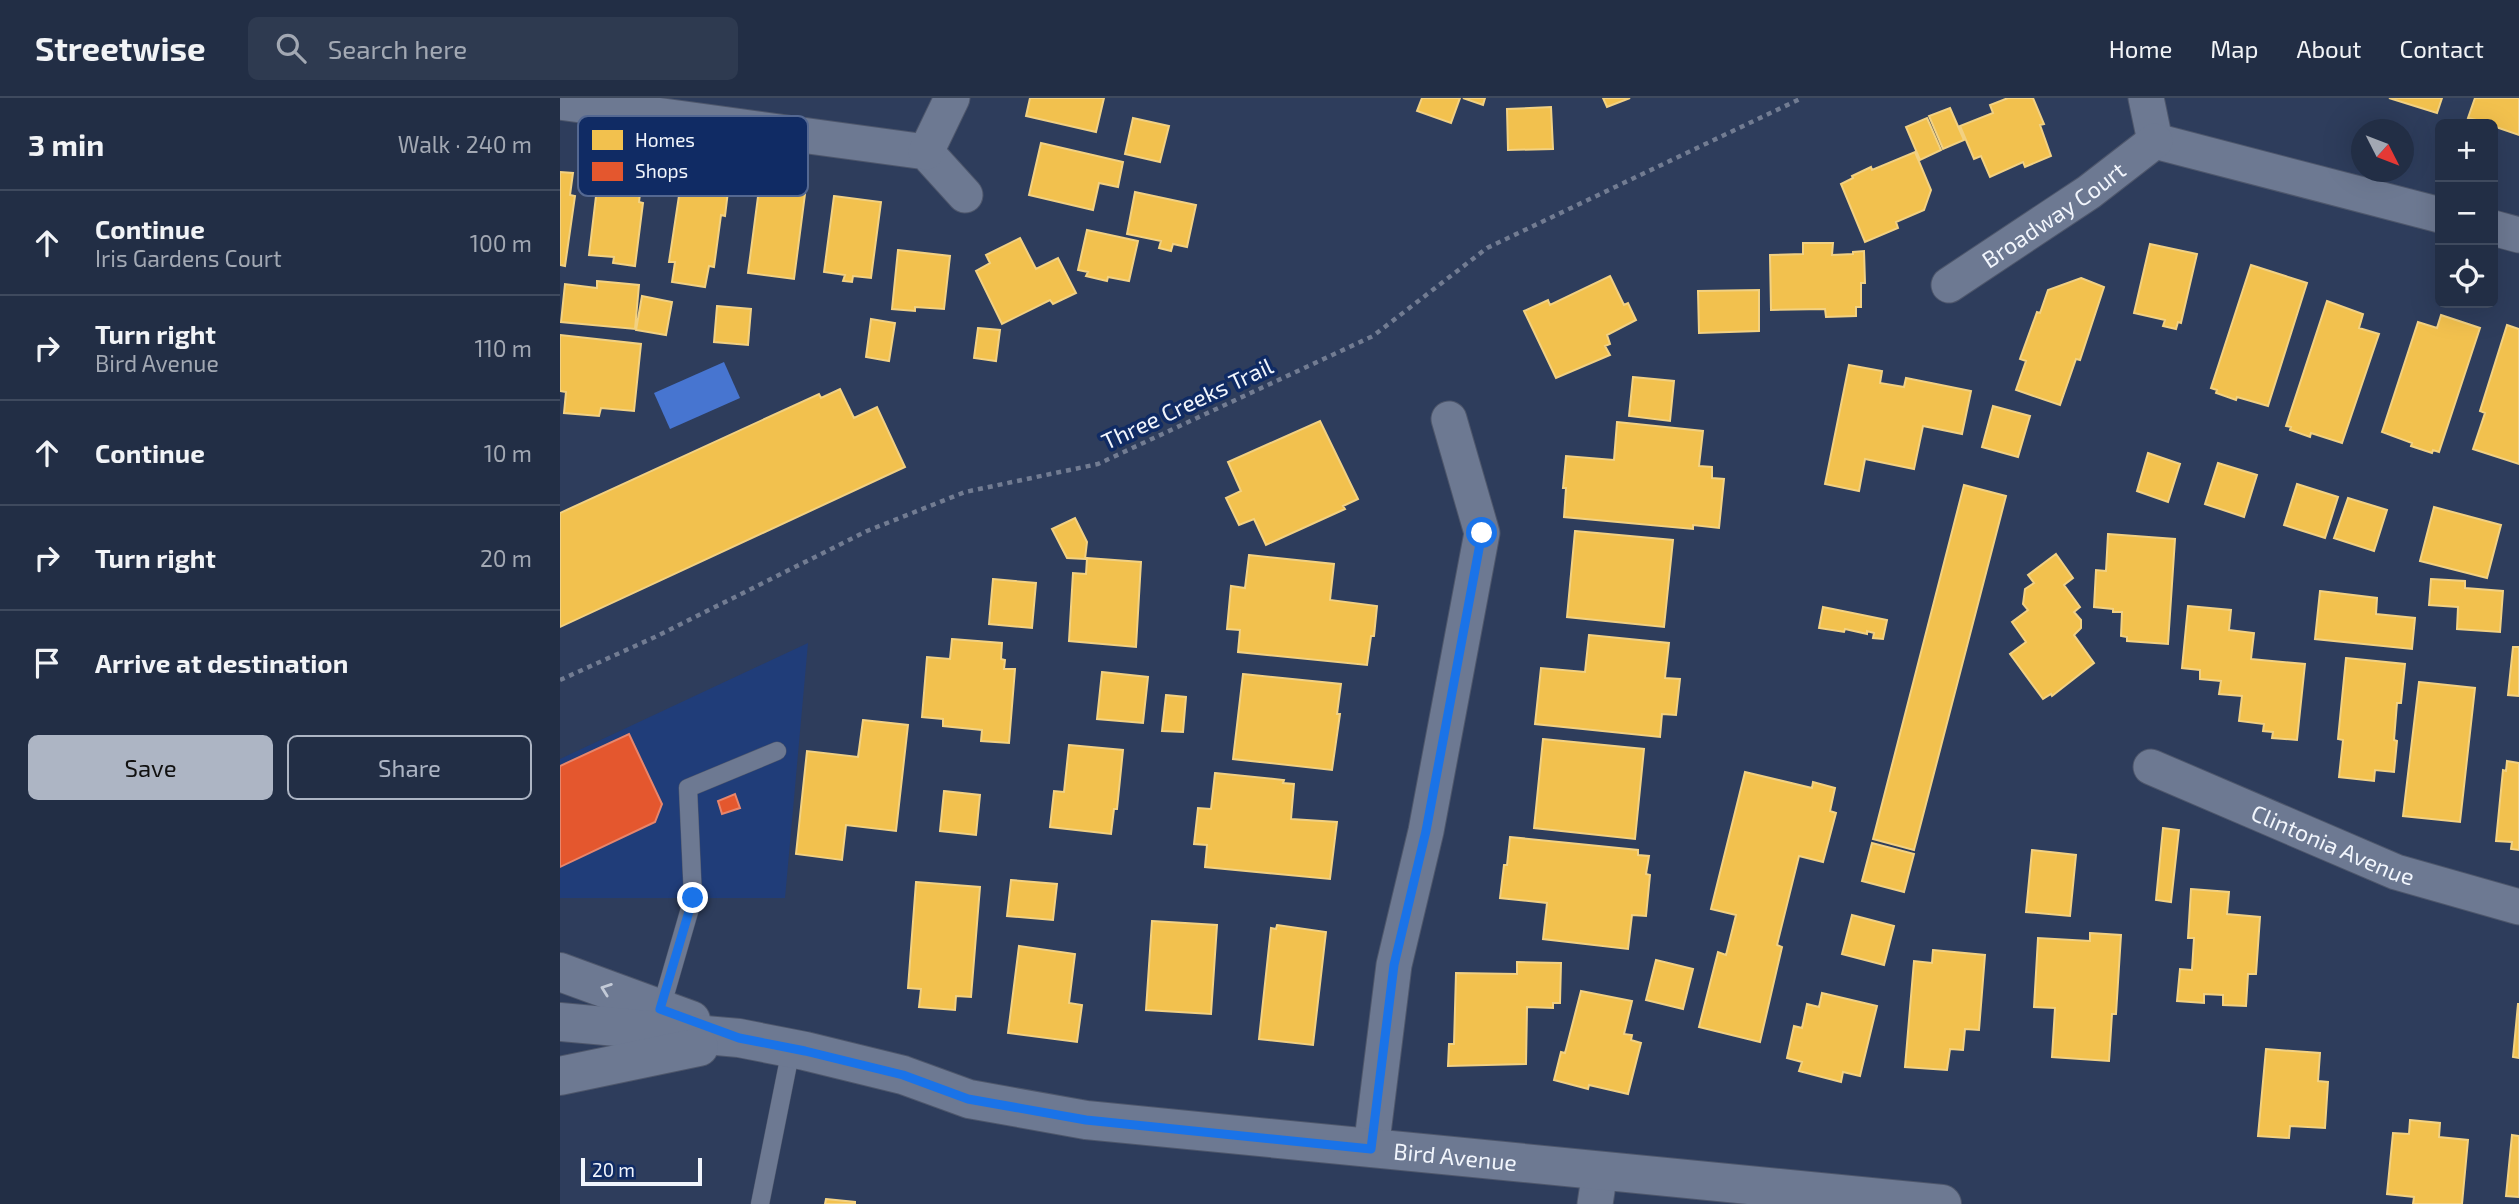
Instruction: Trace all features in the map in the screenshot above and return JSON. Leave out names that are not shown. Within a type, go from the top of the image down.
[{"type":"main road","points":[[560,972],[656,1032]]},
{"type":"main road","points":[[560,1022],[656,1032]]},
{"type":"main road","name":"Bird Avenue","points":[[656,1032],[739,1038],[903,1075],[968,1099],[1086,1120],[1371,1149],[1597,1187],[1942,1204]]},
{"type":"main road","points":[[560,1076],[656,1032]]},
{"type":"street","points":[[926,152],[952,98]]},
{"type":"street","points":[[2146,98],[2155,141],[2435,214]]},
{"type":"street","points":[[560,102],[662,116]]},
{"type":"street","points":[[808,136],[926,152],[965,195]]},
{"type":"street","name":"Broadway Court","points":[[1949,285],[2089,192],[2155,141]]},
{"type":"street","points":[[2498,229],[2519,235]]},
{"type":"street","points":[[1371,1149],[1394,965],[1426,831],[1482,533],[1450,419]]},
{"type":"street","name":"Clintonia Avenue","points":[[2151,767],[2396,872],[2519,907]]},
{"type":"lane","points":[[656,1032],[693,898],[688,788],[777,751]]},
{"type":"lane","points":[[760,1204],[791,1049]]},
{"type":"path","name":"Three Creeks Trail","points":[[560,680],[655,637],[867,531],[965,492],[1098,464],[1373,336],[1487,248],[1802,98]]},
{"type":"shaded area","points":[[724,362],[740,398],[670,429],[654,393]]},
{"type":"shaded area","points":[[808,643],[785,898],[560,898],[560,759]]},
{"type":"building: Homes","points":[[1030,98],[1104,98],[1096,132],[1026,116]]},
{"type":"building: Homes","points":[[1422,98],[1460,98],[1451,123],[1417,111]]},
{"type":"building: Homes","points":[[1463,98],[1485,98],[1483,105]]},
{"type":"building: Homes","points":[[1603,98],[1630,98],[1607,107]]},
{"type":"building: Homes","points":[[2008,98],[2033,98],[2044,124],[2040,125],[2051,156],[2025,167],[2023,162],[1990,177],[1981,156],[1974,159],[1960,126],[1993,113],[1990,105]]},
{"type":"building: Homes","points":[[2389,98],[2442,98],[2437,113]]},
{"type":"building: Homes","points":[[2475,98],[2519,98],[2519,135],[2498,128],[2498,119],[2468,118]]},
{"type":"building: Homes","points":[[1551,107],[1553,149],[1508,150],[1507,109]]},
{"type":"building: Homes","points":[[1950,108],[1964,140],[1943,149],[1929,116]]},
{"type":"building: Homes","points":[[1133,118],[1169,126],[1160,162],[1125,154]]},
{"type":"building: Homes","points":[[1927,118],[1941,150],[1920,160],[1906,127]]},
{"type":"building: Homes","points":[[1041,143],[1123,162],[1118,187],[1099,183],[1093,210],[1029,195]]},
{"type":"building: Homes","points":[[1915,152],[1931,190],[1924,210],[1896,222],[1898,228],[1865,242],[1841,184],[1871,167],[1872,170]]},
{"type":"building: Homes","points":[[560,172],[573,173],[570,195],[575,196],[565,266],[560,265]]},
{"type":"building: Homes","points":[[1135,192],[1196,205],[1187,247],[1173,244],[1171,251],[1159,248],[1161,241],[1127,234]]},
{"type":"building: Homes","points":[[596,196],[640,196],[639,202],[643,203],[635,266],[613,263],[614,257],[589,255]]},
{"type":"building: Homes","points":[[679,196],[727,196],[725,216],[721,215],[714,267],[709,266],[705,287],[672,282],[675,262],[669,262]]},
{"type":"building: Homes","points":[[758,196],[805,196],[794,279],[748,273]]},
{"type":"building: Homes","points":[[834,196],[881,202],[871,278],[853,276],[852,282],[843,281],[845,275],[824,272]]},
{"type":"building: Homes","points":[[1087,230],[1138,241],[1129,281],[1108,277],[1107,281],[1086,276],[1088,272],[1078,270]]},
{"type":"building: Homes","points":[[1020,238],[1036,269],[1058,258],[1076,293],[1053,304],[1050,300],[1002,324],[976,271],[990,263],[986,255]]},
{"type":"building: Homes","points":[[1803,243],[1833,243],[1832,255],[1864,251],[1865,283],[1861,283],[1861,307],[1856,307],[1856,316],[1826,317],[1825,309],[1771,310],[1770,255],[1803,254]]},
{"type":"building: Homes","points":[[2150,244],[2197,254],[2181,323],[2178,322],[2176,329],[2163,326],[2165,320],[2134,313]]},
{"type":"building: Homes","points":[[898,250],[950,256],[944,309],[892,309]]},
{"type":"building: Homes","points":[[2251,265],[2307,283],[2268,406],[2237,397],[2236,400],[2216,393],[2217,390],[2211,388]]},
{"type":"building: Homes","points":[[1610,276],[1624,305],[1628,303],[1636,320],[1607,335],[1610,344],[1605,346],[1610,355],[1556,378],[1524,311],[1548,300],[1550,305]]},
{"type":"building: Homes","points":[[2081,278],[2104,287],[2080,360],[2076,359],[2060,405],[2016,390],[2026,361],[2020,359],[2048,290]]},
{"type":"building: Homes","points":[[597,281],[639,285],[635,329],[561,322],[565,284],[597,288]]},
{"type":"building: Homes","points":[[1759,290],[1759,331],[1699,333],[1698,291]]},
{"type":"building: Homes","points":[[642,296],[672,302],[666,335],[636,330]]},
{"type":"building: Homes","points":[[2327,301],[2363,314],[2359,328],[2379,334],[2342,443],[2311,433],[2310,437],[2286,426]]},
{"type":"building: Homes","points":[[717,306],[751,309],[748,345],[714,342]]},
{"type":"building: Homes","points":[[2441,315],[2480,328],[2439,452],[2433,450],[2432,453],[2382,432],[2418,322],[2437,328]]},
{"type":"building: Homes","points":[[871,319],[895,323],[889,361],[866,357]]},
{"type":"building: Homes","points":[[2507,325],[2519,329],[2519,464],[2473,449],[2485,413],[2480,411]]},
{"type":"building: Homes","points":[[978,328],[1000,330],[996,361],[974,358]]},
{"type":"building: Homes","points":[[560,335],[641,344],[634,411],[601,408],[599,416],[564,413],[566,392],[560,391]]},
{"type":"building: Homes","points":[[1849,365],[1882,371],[1880,383],[1904,387],[1906,378],[1971,391],[1962,434],[1923,426],[1914,469],[1865,459],[1859,491],[1825,484]]},
{"type":"building: Homes","points":[[1633,377],[1674,381],[1670,421],[1629,416]]},
{"type":"building: Homes","points":[[840,389],[854,418],[877,407],[905,467],[560,627],[560,513],[819,394],[821,398]]},
{"type":"building: Homes","points":[[1993,406],[2030,416],[2018,457],[1982,447]]},
{"type":"building: Homes","points":[[1320,421],[1358,499],[1343,506],[1345,509],[1266,545],[1254,519],[1239,525],[1226,498],[1241,491],[1228,462]]},
{"type":"building: Homes","points":[[1617,422],[1703,431],[1699,466],[1712,467],[1712,478],[1724,479],[1719,528],[1693,525],[1693,529],[1564,517],[1566,456],[1614,460]]},
{"type":"building: Homes","points":[[2148,453],[2180,464],[2168,502],[2137,491]]},
{"type":"building: Homes","points":[[2218,463],[2257,475],[2244,517],[2205,504]]},
{"type":"building: Homes","points":[[2297,484],[2338,497],[2325,538],[2284,525]]},
{"type":"building: Homes","points":[[1964,485],[2006,496],[1914,850],[1873,839]]},
{"type":"building: Homes","points":[[2348,498],[2387,510],[2374,551],[2334,538]]},
{"type":"building: Homes","points":[[2434,507],[2501,525],[2487,578],[2420,561]]},
{"type":"building: Homes","points":[[1075,518],[1087,542],[1085,559],[1067,558],[1052,529]]},
{"type":"building: Homes","points":[[1575,531],[1673,540],[1664,627],[1567,617]]},
{"type":"building: Homes","points":[[2108,534],[2175,539],[2168,644],[2127,641],[2127,637],[2121,636],[2122,612],[2094,607],[2096,570],[2106,571]]},
{"type":"building: Homes","points":[[2056,554],[2073,578],[2064,585],[2080,607],[2074,612],[2081,620],[2081,628],[2074,635],[2094,663],[2052,696],[2051,694],[2043,699],[2010,654],[2026,642],[2012,622],[2028,610],[2023,604],[2025,589],[2034,583],[2028,575]]},
{"type":"building: Homes","points":[[1249,555],[1334,564],[1330,600],[1377,606],[1367,665],[1238,652],[1240,630],[1227,629],[1231,586],[1245,588]]},
{"type":"building: Homes","points":[[1087,558],[1141,562],[1136,647],[1069,641],[1073,573],[1086,574]]},
{"type":"building: Homes","points":[[993,579],[1036,583],[1032,628],[989,624]]},
{"type":"building: Homes","points":[[2431,579],[2465,581],[2465,588],[2503,591],[2500,632],[2457,629],[2458,607],[2429,605]]},
{"type":"building: Homes","points":[[2320,591],[2377,598],[2376,614],[2415,618],[2412,649],[2315,639]]},
{"type":"building: Homes","points":[[2188,606],[2231,610],[2229,630],[2254,633],[2251,659],[2305,664],[2297,740],[2272,738],[2273,732],[2263,731],[2264,724],[2239,721],[2242,696],[2219,694],[2221,681],[2200,679],[2200,670],[2182,668]]},
{"type":"building: Homes","points":[[1823,607],[1887,620],[1883,639],[1873,638],[1874,633],[1867,631],[1867,634],[1845,629],[1844,632],[1819,628]]},
{"type":"building: Homes","points":[[1589,635],[1669,643],[1665,678],[1680,679],[1676,715],[1662,714],[1660,737],[1535,724],[1541,668],[1585,672]]},
{"type":"building: Homes","points":[[952,639],[1002,643],[1001,659],[1005,660],[1004,669],[1015,669],[1009,743],[981,741],[982,730],[943,726],[943,719],[922,717],[927,657],[950,659]]},
{"type":"building: Homes","points":[[2513,647],[2519,647],[2519,696],[2508,695]]},
{"type":"building: Homes","points":[[2346,658],[2405,664],[2401,703],[2397,703],[2394,772],[2375,770],[2374,781],[2339,777],[2343,740],[2338,739]]},
{"type":"building: Homes","points":[[1102,672],[1148,677],[1143,723],[1097,719]]},
{"type":"building: Homes","points":[[1243,674],[1341,684],[1337,714],[1340,714],[1332,770],[1233,759]]},
{"type":"building: Homes","points":[[2419,682],[2475,688],[2460,822],[2403,816]]},
{"type":"building: Homes","points":[[1166,695],[1186,697],[1183,732],[1162,731]]},
{"type":"building: Homes","points":[[863,720],[908,725],[896,831],[846,825],[842,860],[796,854],[807,751],[858,757]]},
{"type":"building: Homes","points":[[1543,739],[1644,749],[1635,839],[1534,828]]},
{"type":"building: Homes","points":[[1069,745],[1123,750],[1117,809],[1114,809],[1111,834],[1050,827],[1054,791],[1064,792]]},
{"type":"building: Homes","points":[[2507,761],[2519,763],[2519,850],[2511,849],[2512,842],[2496,841],[2503,770],[2506,771]]},
{"type":"building: Homes","points":[[1745,772],[1812,788],[1813,782],[1835,788],[1830,811],[1836,813],[1823,862],[1799,856],[1777,945],[1782,947],[1760,1042],[1699,1027],[1718,952],[1726,955],[1736,915],[1711,909]]},
{"type":"building: Homes","points":[[1215,773],[1284,780],[1283,783],[1294,784],[1291,819],[1337,822],[1330,879],[1205,867],[1207,845],[1194,844],[1198,808],[1211,809]]},
{"type":"building: Homes","points":[[944,791],[980,795],[976,835],[940,831]]},
{"type":"building: Homes","points":[[2163,828],[2179,830],[2171,902],[2156,900]]},
{"type":"building: Homes","points":[[1510,837],[1638,850],[1638,855],[1649,856],[1646,916],[1632,915],[1628,949],[1543,939],[1547,903],[1500,898]]},
{"type":"building: Homes","points":[[1872,843],[1914,854],[1904,892],[1862,881]]},
{"type":"building: Homes","points":[[2032,850],[2076,855],[2070,916],[2026,912]]},
{"type":"building: Homes","points":[[1011,880],[1057,884],[1053,920],[1007,916]]},
{"type":"building: Homes","points":[[916,882],[980,887],[971,997],[956,996],[955,1010],[919,1007],[921,989],[908,988]]},
{"type":"building: Homes","points":[[2191,889],[2229,892],[2227,914],[2260,917],[2256,974],[2248,974],[2246,1006],[2223,1005],[2223,995],[2204,994],[2204,1003],[2177,1001],[2180,969],[2192,970],[2194,938],[2188,938]]},
{"type":"building: Homes","points":[[1852,915],[1894,926],[1884,965],[1842,954]]},
{"type":"building: Homes","points":[[1152,921],[1217,925],[1211,1014],[1146,1010]]},
{"type":"building: Homes","points":[[1277,925],[1326,932],[1313,1045],[1259,1039],[1271,928],[1276,929]]},
{"type":"building: Homes","points":[[2090,933],[2121,935],[2116,1014],[2112,1014],[2109,1061],[2052,1057],[2055,1008],[2034,1007],[2038,938],[2090,941]]},
{"type":"building: Homes","points":[[1019,946],[1075,954],[1069,1003],[1082,1005],[1077,1042],[1008,1033]]},
{"type":"building: Homes","points":[[1933,950],[1985,955],[1979,1030],[1965,1029],[1963,1050],[1950,1049],[1947,1070],[1905,1067],[1914,961],[1932,963]]},
{"type":"building: Homes","points":[[1656,960],[1693,969],[1683,1009],[1646,1000]]},
{"type":"building: Homes","points":[[1517,962],[1561,963],[1560,1003],[1553,1003],[1553,1008],[1527,1007],[1526,1064],[1448,1066],[1449,1044],[1454,1044],[1456,973],[1517,974]]},
{"type":"building: Homes","points":[[1581,991],[1632,1001],[1624,1034],[1632,1035],[1631,1040],[1641,1043],[1628,1094],[1589,1085],[1588,1089],[1554,1080],[1561,1052],[1565,1053]]},
{"type":"building: Homes","points":[[1822,993],[1877,1006],[1860,1076],[1843,1072],[1841,1082],[1799,1071],[1802,1062],[1787,1058],[1794,1026],[1802,1028],[1807,1004],[1819,1007]]},
{"type":"building: Homes","points":[[2519,1004],[2519,1058],[2513,1057]]},
{"type":"building: Homes","points":[[2266,1049],[2320,1053],[2318,1081],[2328,1082],[2325,1128],[2290,1126],[2289,1138],[2258,1136]]},
{"type":"building: Homes","points":[[2410,1120],[2440,1123],[2439,1137],[2468,1140],[2462,1204],[2413,1204],[2414,1197],[2387,1194],[2393,1133],[2409,1134]]},
{"type":"building: Homes","points":[[2512,1135],[2519,1136],[2519,1197],[2506,1196]]},
{"type":"building: Homes","points":[[826,1199],[855,1202],[855,1204],[825,1204]]},
{"type":"building: Shops","points":[[629,734],[662,804],[655,822],[560,867],[560,766]]},
{"type":"building: Shops","points":[[735,794],[740,808],[722,814],[718,801]]},
{"type":"route","points":[[693,898],[660,1009],[739,1038],[903,1075],[968,1099],[1086,1120],[1371,1149],[1394,965],[1426,831],[1482,533]]}]
